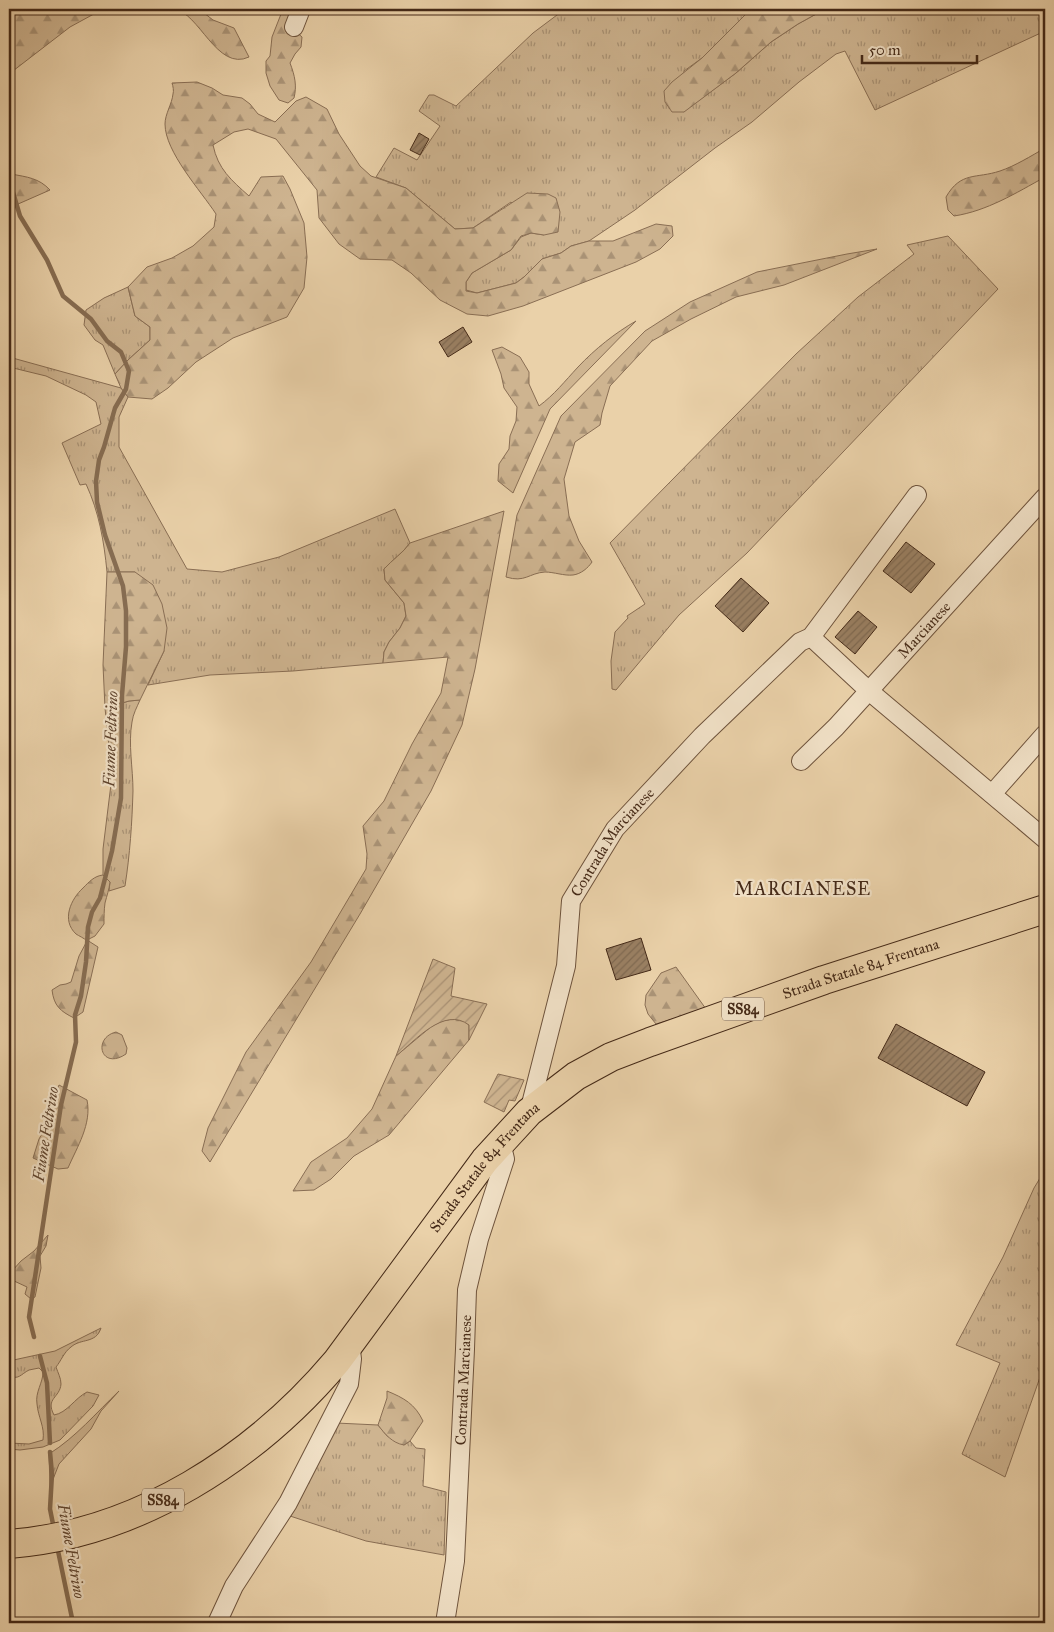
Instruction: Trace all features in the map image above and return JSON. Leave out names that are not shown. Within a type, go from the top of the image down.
[{"type":"main road","name":"Strada Statale 84 Frentana","points":[[9,1544],[75,1533],[136,1512],[192,1484],[245,1449],[294,1408],[318,1384],[501,1142],[529,1112],[576,1076],[618,1054],[824,980],[1045,909]]},
{"type":"street","points":[[294,27],[301,9]]},
{"type":"street","name":"Contrada Marcianese","points":[[529,1112],[566,966],[571,901],[615,829],[702,736],[800,642],[811,638],[917,495]]},
{"type":"street","name":"Marcianese","points":[[801,761],[869,691],[1045,497]]},
{"type":"street","points":[[811,638],[869,691],[1045,838]]},
{"type":"street","points":[[992,794],[1045,734]]},
{"type":"street","name":"Contrada Marcianese","points":[[445,1623],[455,1561],[467,1290],[479,1239],[504,1159],[501,1142]]},
{"type":"street","points":[[217,1623],[234,1586],[288,1503],[349,1384],[352,1359],[350,1342]]},
{"type":"green space","points":[[9,9],[103,9],[70,27],[9,74]]},
{"type":"green space","points":[[174,9],[199,9],[213,20],[234,28],[249,57],[238,59],[227,56],[209,40],[192,20]]},
{"type":"green space","points":[[283,9],[302,9],[294,30],[302,37],[301,47],[290,63],[295,81],[295,94],[294,98],[288,103],[279,100],[270,86],[266,73],[266,61],[270,56],[272,37]]},
{"type":"green space","points":[[565,9],[751,9],[702,58],[684,71],[683,112],[736,73],[771,42],[822,9],[1045,9],[1045,31],[875,110],[845,51],[836,54],[799,82],[752,122],[635,210],[589,241],[571,246],[561,253],[542,259],[516,283],[477,293],[466,290],[466,282],[472,273],[511,250],[521,237],[531,233],[544,235],[511,202],[473,228],[455,229],[406,188],[376,177],[394,148],[417,160],[440,126],[419,111],[429,95],[434,95],[456,106],[533,33]]},
{"type":"green space","points":[[751,9],[822,9],[771,42],[736,73],[684,112],[672,112],[665,102],[664,91],[672,82],[702,58]]},
{"type":"green space","points":[[197,82],[223,95],[242,98],[258,114],[275,122],[296,101],[306,97],[327,109],[339,134],[360,166],[371,176],[406,188],[455,229],[473,228],[527,193],[548,194],[556,198],[560,212],[558,232],[544,235],[531,233],[521,236],[511,250],[472,273],[466,282],[466,291],[477,293],[516,283],[542,259],[561,253],[571,246],[589,241],[613,241],[656,224],[672,226],[673,236],[660,249],[636,262],[523,306],[488,316],[467,314],[440,300],[411,273],[392,260],[360,259],[339,244],[319,218],[317,190],[276,139],[248,129],[234,132],[213,145],[218,161],[231,179],[249,196],[261,177],[283,176],[290,189],[304,223],[307,257],[304,288],[287,317],[233,338],[196,362],[168,388],[152,399],[128,397],[121,388],[115,374],[150,340],[150,327],[135,316],[128,287],[147,267],[172,258],[193,246],[214,227],[216,214],[177,159],[171,147],[165,124],[173,93],[172,83]]},
{"type":"green space","points":[[1045,148],[1045,177],[1001,201],[978,210],[954,216],[948,210],[946,197],[957,183],[963,179],[1006,169]]},
{"type":"green space","points":[[9,173],[37,180],[50,190],[9,208]]},
{"type":"green space","points":[[948,236],[998,289],[747,553],[679,615],[616,690],[612,689],[611,661],[615,632],[628,618],[627,616],[645,604],[610,543],[796,354],[858,297],[914,254],[907,245]]},
{"type":"green space","points":[[877,249],[784,285],[736,297],[652,341],[610,386],[600,425],[575,442],[564,479],[569,516],[579,541],[592,562],[584,570],[573,575],[545,572],[518,579],[506,577],[517,515],[561,416],[645,331],[690,302],[757,272]]},
{"type":"green space","points":[[128,287],[135,316],[150,327],[150,340],[115,374],[103,345],[95,340],[84,325],[86,310],[104,298]]},
{"type":"green space","points":[[636,321],[550,409],[513,493],[498,481],[499,464],[509,449],[510,436],[516,421],[517,407],[504,388],[492,350],[502,347],[520,357],[529,372],[529,384],[539,406],[555,393],[598,348]]},
{"type":"green space","points":[[9,357],[121,388],[128,397],[119,417],[119,447],[187,569],[222,572],[279,557],[395,509],[410,543],[384,569],[385,580],[404,603],[406,616],[384,652],[383,663],[293,671],[210,675],[148,685],[164,651],[135,572],[107,572],[98,516],[86,484],[80,485],[62,443],[101,424],[96,402],[86,395],[46,376],[9,367]]},
{"type":"green space","points":[[504,511],[475,669],[462,725],[431,791],[360,914],[210,1162],[202,1151],[208,1128],[246,1052],[311,962],[366,869],[367,854],[363,826],[384,801],[412,744],[441,693],[448,657],[383,663],[384,652],[406,616],[404,603],[385,580],[384,569],[410,543]]},
{"type":"green space","points":[[107,572],[135,572],[153,585],[162,604],[167,628],[164,651],[140,700],[105,708],[103,665]]},
{"type":"green space","points":[[140,700],[133,716],[131,730],[133,803],[125,886],[109,891],[110,882],[103,875],[103,849],[112,776],[105,708]]},
{"type":"green space","points":[[103,875],[110,882],[105,903],[104,924],[95,936],[87,940],[98,947],[83,1012],[74,1018],[59,1007],[54,1000],[52,990],[60,985],[71,982],[79,956],[87,941],[76,934],[72,928],[68,916],[69,910],[79,893],[90,882]]},
{"type":"green space","points":[[433,959],[455,968],[451,996],[487,1004],[469,1040],[469,1025],[459,1020],[450,1020],[430,1028],[396,1056]]},
{"type":"green space","points":[[676,967],[706,1009],[656,1024],[648,1014],[645,1005],[646,995],[661,973]]},
{"type":"green space","points":[[453,1019],[464,1021],[469,1025],[469,1040],[389,1135],[354,1156],[331,1179],[314,1190],[293,1191],[311,1162],[347,1138],[372,1109],[396,1056],[432,1026],[442,1021]]},
{"type":"green space","points":[[116,1032],[122,1035],[127,1048],[126,1054],[111,1059],[103,1052],[102,1046],[104,1040],[109,1035]]},
{"type":"green space","points":[[498,1074],[524,1080],[515,1101],[509,1100],[504,1112],[484,1102]]},
{"type":"green space","points":[[59,1085],[87,1100],[88,1109],[86,1127],[68,1168],[58,1169],[33,1158],[39,1139],[47,1125],[52,1101]]},
{"type":"green space","points":[[1045,1170],[1045,1363],[1005,1477],[962,1454],[1000,1363],[956,1345],[1003,1257],[1034,1188]]},
{"type":"green space","points":[[48,1235],[46,1246],[40,1256],[41,1268],[35,1297],[31,1299],[25,1294],[27,1287],[12,1280],[12,1271]]},
{"type":"green space","points":[[101,1328],[99,1333],[92,1339],[75,1344],[64,1354],[56,1367],[60,1378],[60,1389],[51,1405],[54,1415],[59,1414],[87,1392],[99,1395],[93,1406],[60,1440],[43,1447],[20,1450],[9,1449],[9,1443],[29,1444],[43,1440],[37,1400],[43,1372],[39,1368],[29,1370],[17,1377],[12,1377],[9,1375],[9,1361],[55,1351]]},
{"type":"green space","points":[[119,1391],[101,1411],[91,1429],[59,1464],[50,1487],[49,1454],[77,1432]]},
{"type":"green space","points":[[387,1391],[408,1402],[423,1421],[410,1441],[404,1445],[392,1440],[378,1425],[387,1398]]},
{"type":"green space","points":[[336,1423],[378,1425],[387,1436],[404,1445],[410,1441],[416,1448],[425,1449],[423,1486],[446,1492],[444,1555],[366,1541],[287,1515]]},
{"type":"building","points":[[419,133],[429,139],[420,155],[410,150]]},
{"type":"building","points":[[463,327],[472,342],[448,357],[439,342]]},
{"type":"building","points":[[906,542],[935,564],[911,593],[883,571]]},
{"type":"building","points":[[741,578],[769,603],[743,632],[715,606]]},
{"type":"building","points":[[858,611],[877,627],[855,654],[835,637]]},
{"type":"building","points":[[641,938],[651,970],[616,980],[606,949]]},
{"type":"building","points":[[896,1024],[985,1072],[967,1106],[878,1058]]},
{"type":"waterway","name":"Fiume Feltrino","points":[[9,179],[20,216],[47,260],[63,296],[91,319],[107,341],[121,352],[129,371],[126,389],[115,408],[99,460],[96,481],[97,502],[105,535],[123,586],[126,611],[126,647],[122,695],[121,798],[112,851],[100,898],[92,912],[88,927],[86,962],[81,996],[75,1015],[76,1042],[61,1105],[29,1317],[34,1337]]},
{"type":"waterway","name":"Fiume Feltrino","points":[[40,1356],[47,1383],[50,1443]]},
{"type":"waterway","name":"Fiume Feltrino","points":[[50,1452],[52,1474],[50,1509],[54,1529]]},
{"type":"waterway","name":"Fiume Feltrino","points":[[57,1546],[73,1623]]},
{"type":"district","name":"MARCIANESE","points":[[803,889]]}]
